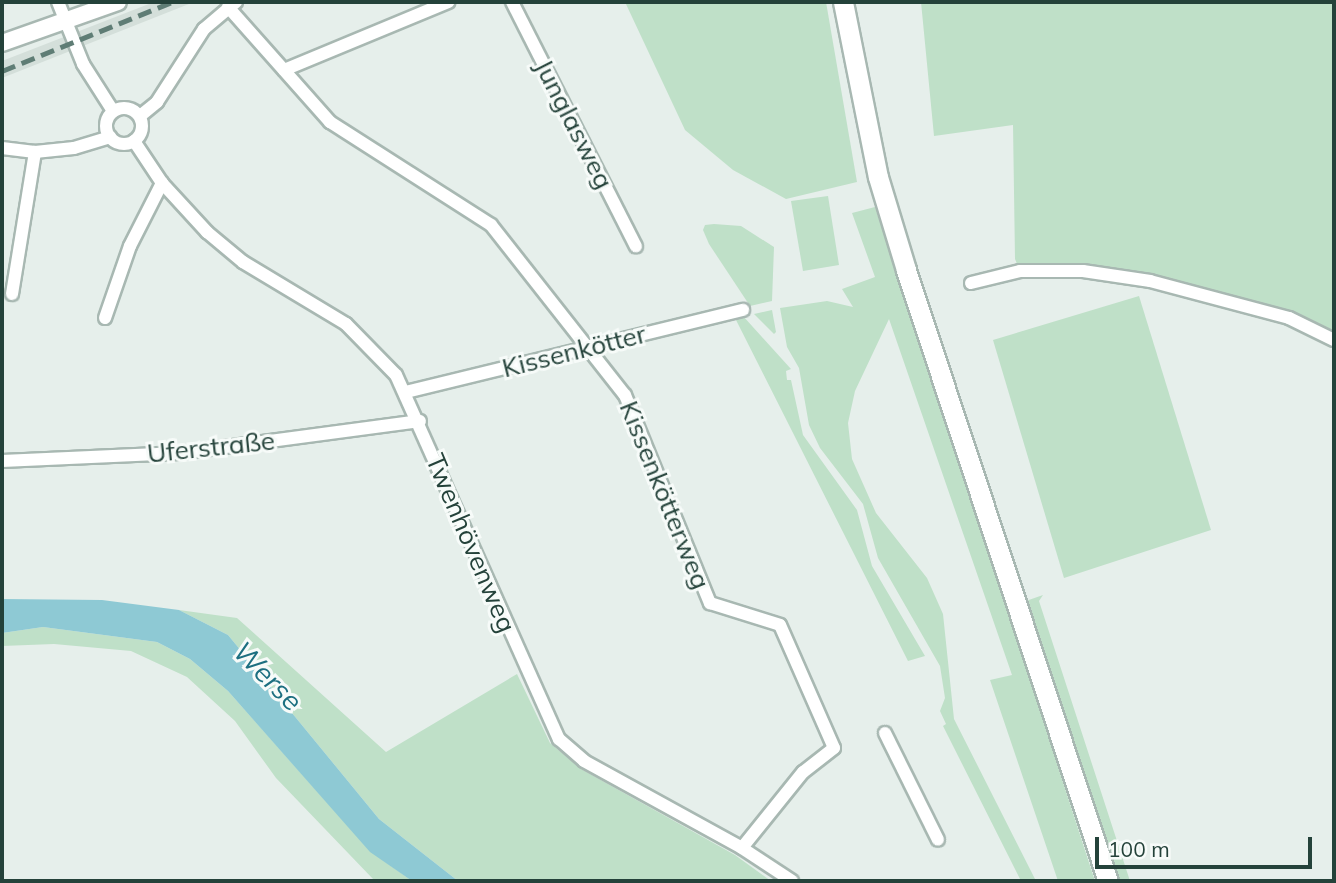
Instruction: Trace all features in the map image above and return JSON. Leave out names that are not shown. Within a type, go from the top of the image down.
[{"type":"main road","points":[[843,2],[878,177],[906,270],[1108,881]]},
{"type":"street","points":[[58,2],[83,64],[113,111]]},
{"type":"street","points":[[2,43],[118,2]]},
{"type":"street","points":[[284,70],[448,2]]},
{"type":"street","name":"Junglasweg","points":[[512,2],[636,246]]},
{"type":"street","points":[[140,116],[157,102],[204,29],[232,5],[330,122],[491,225],[586,347]]},
{"type":"street","points":[[110,137],[106,122],[113,111],[126,108],[140,116]]},
{"type":"street","points":[[2,148],[35,152],[74,148],[110,137],[124,144],[134,141],[141,132],[140,116]]},
{"type":"street","name":"Twenhövenweg","points":[[134,141],[162,183],[207,232],[243,261],[346,324],[376,350],[406,392],[548,724],[559,740],[584,761],[743,848],[792,881]]},
{"type":"street","points":[[12,295],[35,152]]},
{"type":"street","points":[[105,318],[130,246],[162,183]]},
{"type":"street","points":[[971,283],[1020,271],[1083,271],[1201,292],[1289,318],[1334,340]]},
{"type":"street","name":"Kissenkötter","points":[[406,392],[743,310]]},
{"type":"street","name":"Kissenkötterweg","points":[[586,347],[625,395],[709,603],[780,625],[834,748],[803,772],[743,848]]},
{"type":"street","name":"Uferstraße","points":[[2,461],[180,453],[420,421]]},
{"type":"street","points":[[885,733],[938,840]]},
{"type":"shaded area","points":[[154,2],[194,2],[2,78],[2,61]]},
{"type":"green space","points":[[625,2],[826,2],[857,182],[786,199],[733,170],[685,130]]},
{"type":"green space","points":[[921,2],[1334,2],[1334,340],[1289,318],[1150,281],[1020,271],[1015,259],[1013,125],[934,136]]},
{"type":"green space","points":[[828,196],[839,265],[803,271],[791,201]]},
{"type":"green space","points":[[875,207],[1095,881],[1058,881],[990,680],[1012,675],[889,319],[855,391],[848,423],[852,459],[876,513],[927,578],[943,614],[954,719],[1036,881],[1021,881],[943,726],[946,724],[940,711],[945,698],[940,666],[878,558],[863,504],[820,448],[809,425],[799,368],[787,347],[780,308],[827,301],[853,307],[842,289],[875,277],[852,213]]},
{"type":"green space","points":[[705,225],[741,226],[774,247],[772,301],[750,306],[709,244],[703,230]]},
{"type":"green space","points":[[1139,296],[1211,530],[1064,578],[993,340]]},
{"type":"green space","points":[[772,310],[776,332],[774,334],[754,314]]},
{"type":"green space","points":[[743,316],[791,369],[786,371],[787,380],[791,380],[803,435],[857,510],[872,566],[925,656],[908,661],[735,318]]},
{"type":"green space","points":[[1043,595],[1039,601],[1130,881],[1118,881],[1023,602]]},
{"type":"green space","points":[[179,610],[237,618],[386,752],[517,674],[550,743],[581,769],[735,855],[771,881],[458,881],[379,819],[228,635]]},
{"type":"green space","points":[[43,627],[157,642],[190,659],[228,691],[370,851],[412,881],[373,879],[276,778],[235,721],[187,677],[131,651],[54,644],[2,646],[2,633]]},
{"type":"water","points":[[2,599],[102,600],[179,610],[228,635],[379,819],[458,881],[412,881],[370,852],[228,691],[190,659],[157,642],[43,627],[2,633]]},
{"type":"railway","points":[[2,71],[172,2]]},
{"type":"water label","name":"Werse","points":[[268,676]]}]
